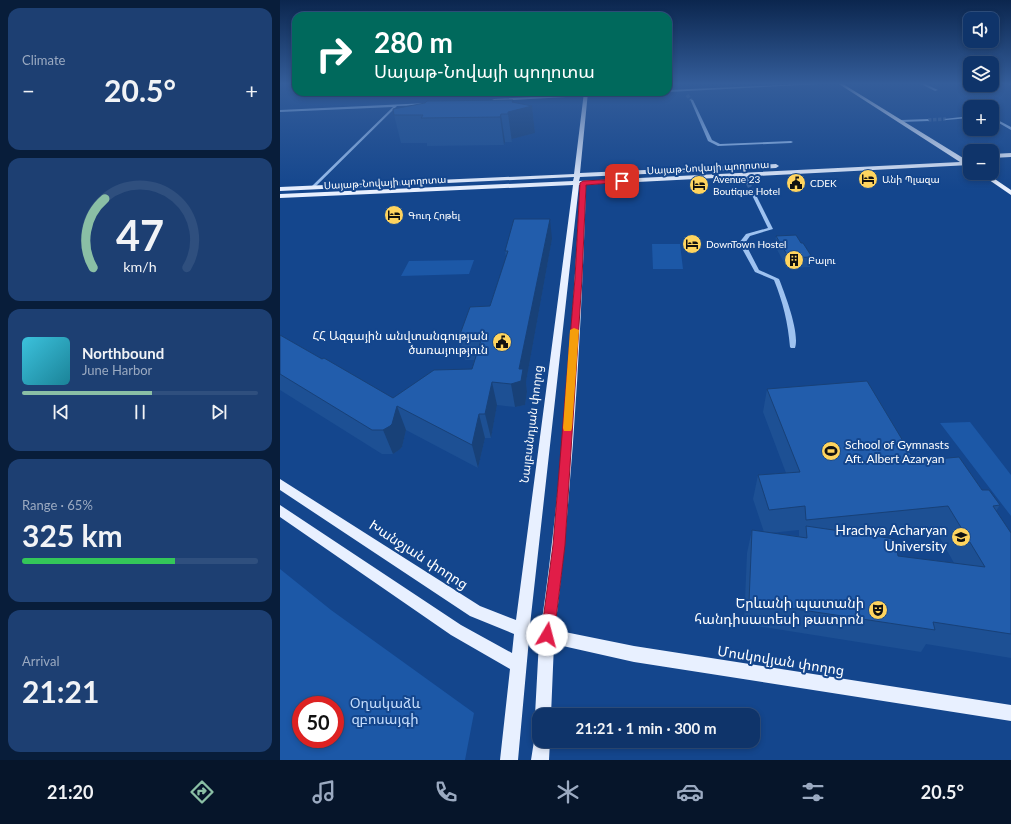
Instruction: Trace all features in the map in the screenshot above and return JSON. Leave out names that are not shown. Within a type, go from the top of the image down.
[{"type":"main road","name":"Նալբանդյան փողոց","points":[[509,760],[522,630],[580,179],[586,119]]},
{"type":"main road","points":[[901,121],[963,160]]},
{"type":"main road","points":[[999,156],[1011,155]]},
{"type":"main road","name":"Սայաթ-Նովայի պողոտա","points":[[280,196],[963,158]]},
{"type":"main road","points":[[999,162],[1011,161]]},
{"type":"main road","name":"Սայաթ-Նովայի պողոտա","points":[[280,189],[744,175],[963,164]]},
{"type":"main road","name":"Նալբանդյան փողոց","points":[[543,708],[547,635],[559,545],[579,278],[580,179]]},
{"type":"main road","points":[[992,180],[1011,193]]},
{"type":"main road","name":"Խանջյան փողոց","points":[[280,484],[475,611],[522,630],[547,635]]},
{"type":"main road","points":[[280,510],[456,630],[519,666]]},
{"type":"main road","name":"Մոսկովյան փողոց","points":[[547,635],[642,656],[1011,713]]},
{"type":"main road","points":[[540,760],[541,748]]},
{"type":"street","points":[[314,187],[382,119]]},
{"type":"street","points":[[699,119],[710,141],[719,145],[791,142]]},
{"type":"street","points":[[901,121],[928,120]]},
{"type":"street","points":[[999,122],[1011,128]]},
{"type":"street","points":[[744,175],[748,183]]},
{"type":"street","points":[[754,195],[771,229],[748,235],[742,243],[757,271],[776,279],[784,296],[792,329],[794,347]]},
{"type":"green space","points":[[652,244],[680,244],[683,269],[653,269]]},
{"type":"green space","points":[[474,260],[469,274],[401,276],[409,261]]},
{"type":"green space","points":[[970,422],[1011,475],[1011,516],[940,423]]},
{"type":"green space","name":"Օղակաձև զբոսայգի","points":[[280,569],[331,610],[474,713],[465,760],[280,760]]},
{"type":"building","name":"ՀՀ Ազգային անվտանգության ծառայություն","points":[[514,219],[550,219],[519,369],[523,369],[521,381],[511,384],[492,382],[485,414],[479,414],[472,445],[397,406],[392,424],[390,426],[383,430],[372,430],[280,374],[280,335],[322,359],[324,358],[393,398],[434,370],[472,369],[482,337],[459,337],[470,307],[490,306],[508,251],[505,251]]},
{"type":"building","points":[[796,235],[812,257],[789,258],[776,236]]},
{"type":"building","points":[[867,381],[915,461],[959,457],[982,490],[989,490],[1000,505],[993,506],[1011,533],[1011,634],[933,622],[935,630],[749,602],[752,530],[807,538],[806,526],[895,539],[898,556],[985,567],[948,506],[806,520],[805,506],[769,510],[758,475],[800,472],[767,389]]},
{"type":"tunnel","points":[[928,120],[938,119]]},
{"type":"tunnel","points":[[748,183],[754,195]]},
{"type":"slow traffic","points":[[568,428],[574,330]]},
{"type":"place","name":"Անի Պլազա","points":[[868,179]]},
{"type":"place","name":"CDEK","points":[[796,183]]},
{"type":"place","name":"Avenue 23 Boutique Hotel","points":[[699,185]]},
{"type":"place","name":"Գուդ Հոթել","points":[[394,215]]},
{"type":"place","name":"DownTown Hostel","points":[[692,244]]},
{"type":"place","name":"Բալու","points":[[794,260]]},
{"type":"place","name":"ՀՀ Ազգային անվտանգության ծառայություն","points":[[502,342]]},
{"type":"place","name":"School of Gymnasts Aft. Albert Azaryan","points":[[831,451]]},
{"type":"place","name":"Hrachya Acharyan University","points":[[961,537]]},
{"type":"place","name":"Երևանի պատանի հանդիսատեսի թատրոն","points":[[878,610]]},
{"type":"route","points":[[547,635],[559,545],[579,278],[583,183],[622,181]]}]
